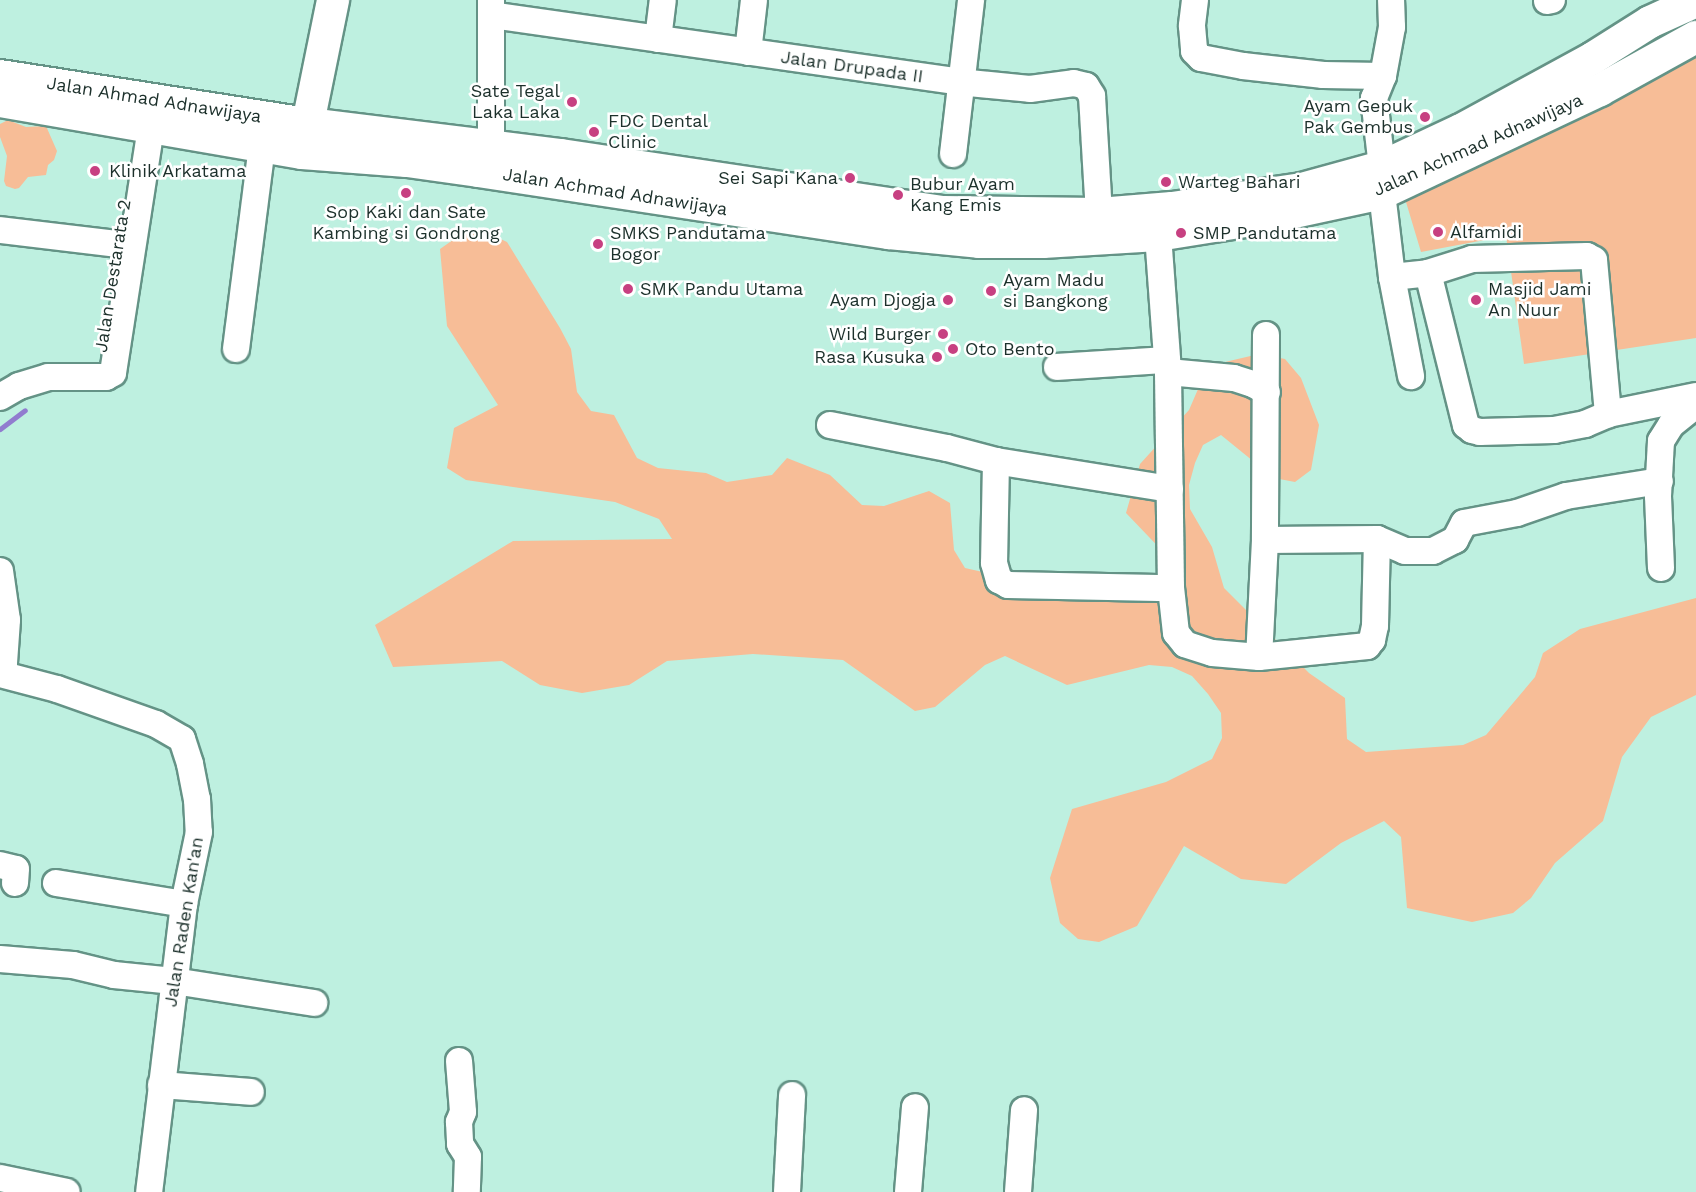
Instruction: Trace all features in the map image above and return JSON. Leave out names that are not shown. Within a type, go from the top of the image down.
[{"type":"main road","points":[[289,139],[310,0]]},
{"type":"main road","points":[[289,139],[333,0]]},
{"type":"main road","name":"Jalan Achmad Adnawijaya","points":[[289,139],[447,166],[842,212],[1099,214],[1172,208],[1382,180],[1461,130],[1593,58],[1650,21],[1696,1]]},
{"type":"main road","name":"Jalan Achmad Adnawijaya","points":[[289,139],[491,147],[842,212],[979,242],[1158,235],[1271,217],[1382,180],[1600,90],[1696,37]]},
{"type":"main road","name":"Jalan Ahmad Adnawijaya","points":[[0,76],[289,139]]},
{"type":"main road","name":"Jalan Ahmad Adnawijaya","points":[[0,101],[144,126],[289,139]]},
{"type":"street","points":[[658,39],[663,0]]},
{"type":"street","points":[[748,52],[754,0]]},
{"type":"street","points":[[953,154],[959,82],[971,0]]},
{"type":"street","points":[[1195,0],[1192,26],[1194,51],[1201,58],[1243,66],[1323,75],[1383,76]]},
{"type":"street","points":[[1391,0],[1392,27],[1383,76],[1374,98],[1392,277],[1411,376]]},
{"type":"street","points":[[491,7],[491,147]]},
{"type":"street","name":"Jalan Drupada II","points":[[491,7],[658,39],[959,82],[1030,89],[1074,83],[1086,86],[1092,96],[1099,214]]},
{"type":"street","points":[[0,397],[19,386],[48,377],[106,376],[112,373],[144,126]]},
{"type":"street","name":"Jalan Destarata 2","points":[[0,380],[52,363],[91,364],[100,361],[118,244],[144,126]]},
{"type":"street","points":[[236,349],[289,139]]},
{"type":"street","points":[[0,230],[118,244]]},
{"type":"street","points":[[1158,235],[1167,366],[1171,588],[1176,633],[1185,644],[1212,653],[1259,657],[1367,646],[1372,640],[1375,626],[1377,539]]},
{"type":"street","points":[[1392,277],[1428,273],[1472,258],[1587,256],[1594,260],[1608,414]]},
{"type":"street","points":[[1428,273],[1466,425],[1472,430],[1480,432],[1554,430],[1585,424],[1608,414],[1696,396]]},
{"type":"street","points":[[1259,657],[1265,540],[1266,335]]},
{"type":"street","points":[[1058,367],[1167,366],[1234,378],[1253,384],[1267,392]]},
{"type":"street","points":[[1661,568],[1661,441],[1671,425],[1696,405]]},
{"type":"street","points":[[830,425],[947,448],[996,461],[1170,489]]},
{"type":"street","points":[[996,461],[994,563],[999,580],[1008,585],[1171,588]]},
{"type":"street","points":[[1265,540],[1377,539],[1405,551],[1433,551],[1455,540],[1464,522],[1517,513],[1566,496],[1660,481]]},
{"type":"street","name":"Jalan Raden Kan'an","points":[[0,571],[7,620],[4,663],[0,674],[57,689],[156,724],[182,739],[197,799],[199,832],[183,904],[149,1192]]},
{"type":"street","points":[[56,883],[183,904]]},
{"type":"street","points":[[0,959],[73,965],[114,975],[174,981],[314,1004]]},
{"type":"street","points":[[459,1061],[463,1112],[459,1122],[460,1144],[468,1157],[467,1192]]},
{"type":"street","points":[[160,1085],[251,1092]]},
{"type":"street","points":[[786,1192],[792,1095]]},
{"type":"street","points":[[908,1192],[915,1107]]},
{"type":"street","points":[[1018,1192],[1024,1110]]},
{"type":"street","points":[[0,1179],[67,1192]]},
{"type":"shaded area","points":[[1696,54],[1696,338],[1524,364],[1506,236],[1421,252],[1403,192]]},
{"type":"shaded area","points":[[8,120],[26,127],[46,126],[57,151],[54,160],[48,165],[46,175],[28,177],[19,188],[15,189],[6,186],[4,181],[7,156],[0,137],[0,124]]},
{"type":"shaded area","points":[[486,232],[507,242],[560,328],[571,349],[577,392],[591,411],[614,415],[637,458],[658,468],[706,473],[727,482],[772,475],[787,458],[830,475],[862,505],[884,506],[929,491],[950,503],[954,550],[965,568],[1027,582],[1146,596],[1171,560],[1126,513],[1140,464],[1189,410],[1208,366],[1259,354],[1285,359],[1301,378],[1319,425],[1311,470],[1295,482],[1274,478],[1221,435],[1203,445],[1195,463],[1189,485],[1190,509],[1212,547],[1224,588],[1309,673],[1345,698],[1347,739],[1366,752],[1463,745],[1486,735],[1535,677],[1543,653],[1580,629],[1696,598],[1696,695],[1651,717],[1622,757],[1603,821],[1555,863],[1531,898],[1513,913],[1472,922],[1407,908],[1401,837],[1384,821],[1341,843],[1286,884],[1241,879],[1184,846],[1137,926],[1099,942],[1078,939],[1060,923],[1050,878],[1072,809],[1166,782],[1212,759],[1222,738],[1221,713],[1208,694],[1192,676],[1172,667],[1149,665],[1067,685],[1005,656],[985,665],[935,707],[915,711],[843,660],[753,654],[667,661],[629,685],[582,693],[540,685],[502,661],[393,667],[375,625],[513,541],[672,539],[659,519],[615,502],[466,480],[447,468],[454,428],[498,405],[447,326],[440,249],[460,235]]},
{"type":"waterway","points":[[0,429],[25,410]]},
{"type":"place","name":"Sate Tegal Laka Laka","points":[[572,102]]},
{"type":"place","name":"Ayam Gepuk Pak Gembus","points":[[1425,117]]},
{"type":"place","name":"FDC Dental Clinic","points":[[594,132]]},
{"type":"place","name":"Klinik Arkatama","points":[[95,171]]},
{"type":"place","name":"Sei Sapi Kana","points":[[850,178]]},
{"type":"place","name":"Warteg Bahari","points":[[1166,182]]},
{"type":"place","name":"Sop Kaki dan Sate Kambing si Gondrong","points":[[406,193]]},
{"type":"place","name":"Bubur Ayam Kang Emis","points":[[898,195]]},
{"type":"place","name":"Alfamidi","points":[[1438,232]]},
{"type":"place","name":"SMP Pandutama","points":[[1181,233]]},
{"type":"place","name":"SMKS Pandutama Bogor","points":[[598,244]]},
{"type":"place","name":"SMK Pandu Utama","points":[[628,289]]},
{"type":"place","name":"Ayam Madu si Bangkong","points":[[991,291]]},
{"type":"place","name":"Ayam Djogja","points":[[948,300]]},
{"type":"place","name":"Masjid Jami An Nuur","points":[[1476,300]]},
{"type":"place","name":"Wild Burger","points":[[943,334]]},
{"type":"place","name":"Oto Bento","points":[[953,349]]},
{"type":"place","name":"Rasa Kusuka","points":[[937,357]]}]
